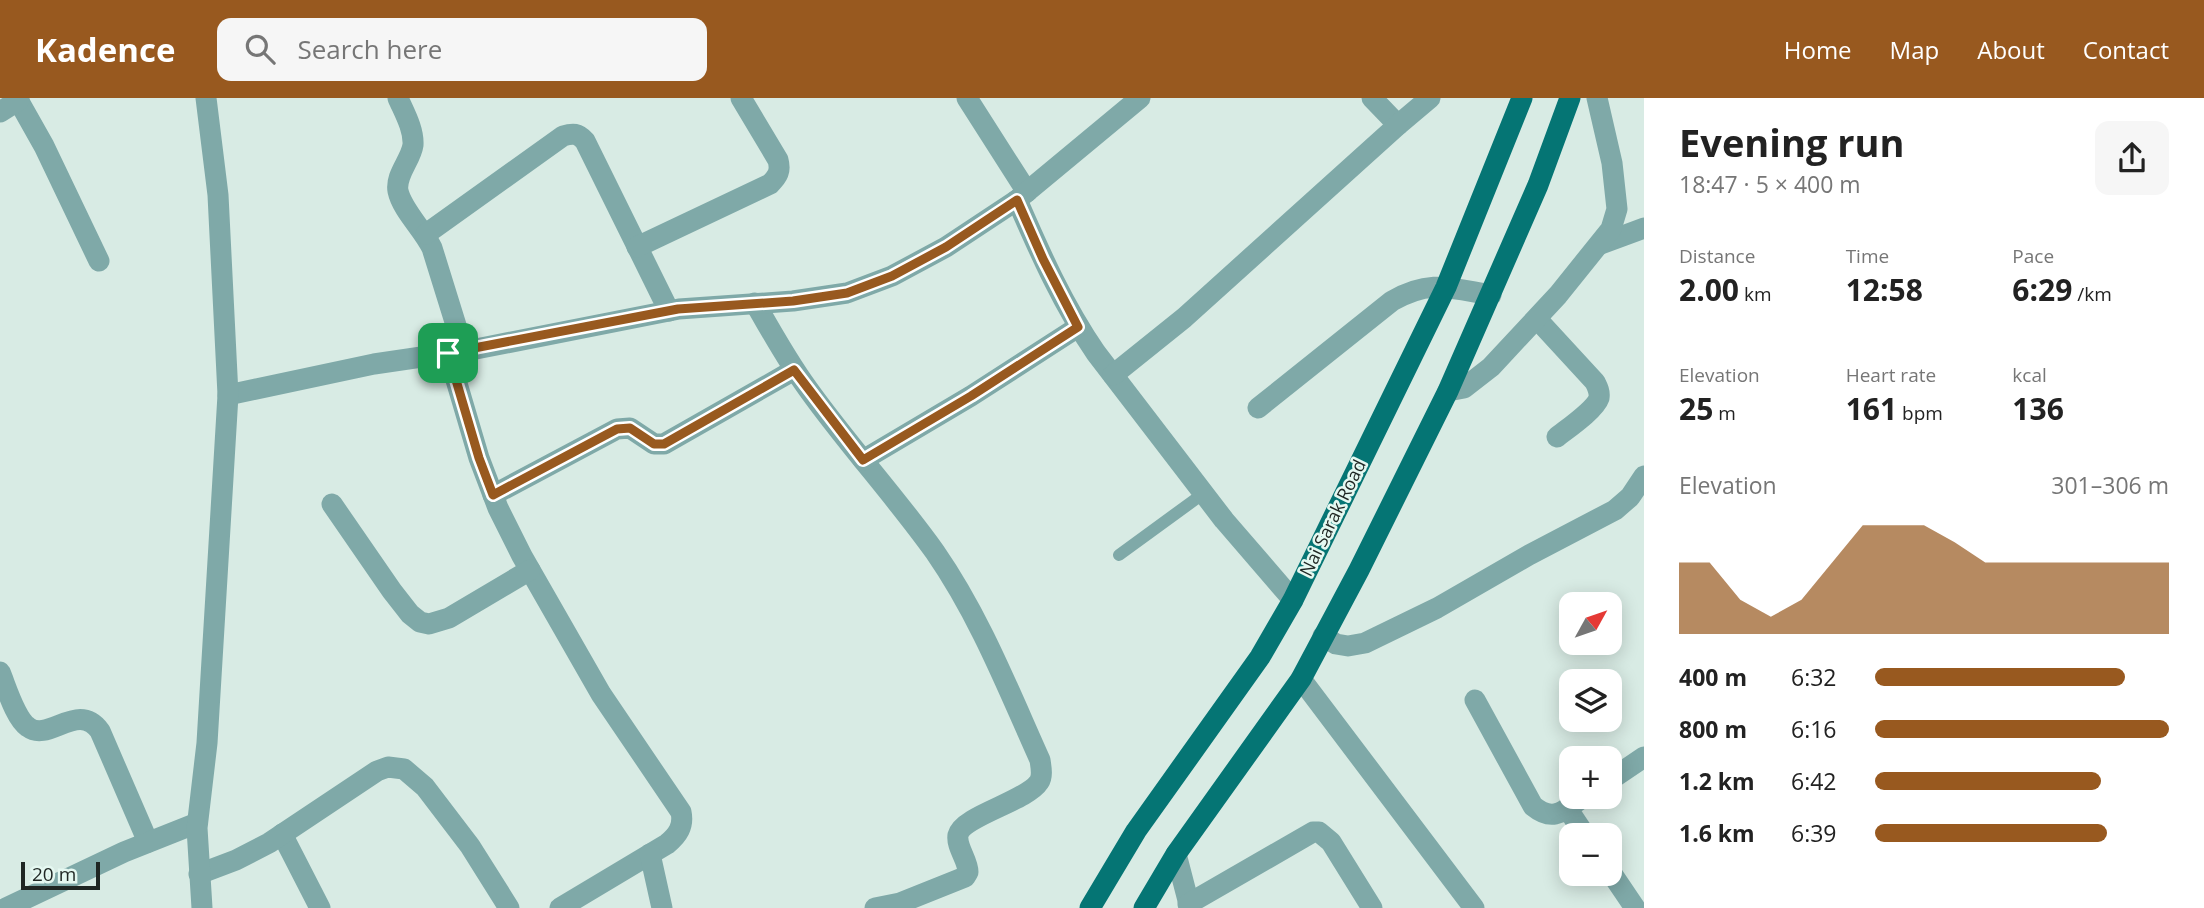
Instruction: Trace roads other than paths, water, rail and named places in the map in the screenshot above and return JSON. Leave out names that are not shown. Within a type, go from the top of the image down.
[{"type":"main road","name":"Nai Sarak Road","points":[[1090,908],[1136,831],[1260,657],[1293,600],[1446,288],[1522,98]]},
{"type":"main road","points":[[1144,908],[1176,854],[1301,679],[1359,570],[1448,391],[1572,100]]},
{"type":"street","points":[[202,908],[197,823],[207,743],[228,395],[218,195],[206,98]]},
{"type":"street","points":[[398,98],[412,135],[413,147],[397,187],[404,205],[426,234],[438,265],[479,458],[493,495],[530,570],[601,694],[681,812],[680,830],[667,844],[560,908]]},
{"type":"street","points":[[638,247],[770,184],[777,177],[780,169],[778,160],[741,98]]},
{"type":"street","points":[[228,395],[374,364],[456,352],[669,311],[793,301],[847,293],[892,276],[946,247],[1022,196],[1140,98]]},
{"type":"street","points":[[1372,98],[1398,125]]},
{"type":"street","points":[[1113,375],[1184,318],[1430,98]]},
{"type":"street","points":[[1448,391],[1464,388],[1491,367],[1537,319],[1611,229],[1617,209],[1612,163],[1597,98]]},
{"type":"street","points":[[0,112],[18,99],[99,261]]},
{"type":"street","points":[[973,100],[1022,196],[1043,259],[1078,327],[1224,520],[1293,600]]},
{"type":"street","points":[[426,234],[563,136],[572,133],[585,141],[669,311]]},
{"type":"street","points":[[1601,244],[1644,228]]},
{"type":"street","points":[[1258,408],[1408,291],[1424,287],[1446,288],[1491,295]]},
{"type":"street","points":[[755,303],[794,370],[935,553],[964,597],[992,651],[1040,761],[1042,774],[1039,782],[1030,790],[962,828],[958,839],[968,865],[965,877],[900,903],[875,908]]},
{"type":"street","points":[[1537,319],[1595,382],[1600,396],[1595,404],[1557,437]]},
{"type":"street","points":[[863,460],[971,396],[1078,327]]},
{"type":"street","points":[[493,495],[617,429],[630,428],[654,444],[664,444],[794,370]]},
{"type":"street","points":[[1323,636],[1336,644],[1348,646],[1365,643],[1437,608],[1528,555],[1615,510],[1642,482]]},
{"type":"street","points":[[332,504],[392,591],[420,622],[429,624],[449,618],[530,570]]},
{"type":"street","points":[[0,672],[20,719],[33,730],[81,719],[94,724],[148,842]]},
{"type":"street","points":[[1301,679],[1474,908]]},
{"type":"street","points":[[1475,701],[1533,806],[1550,816],[1563,809]]},
{"type":"street","points":[[1622,772],[1644,757]]},
{"type":"street","points":[[199,874],[236,860],[282,834],[387,767],[404,769],[425,787],[470,846],[509,908]]},
{"type":"street","points":[[6,908],[148,842],[197,823]]},
{"type":"street","points":[[1176,854],[1189,906],[1313,832],[1319,832],[1331,842],[1373,908]]},
{"type":"street","points":[[282,834],[320,908]]},
{"type":"street","points":[[650,854],[662,908]]},
{"type":"street","points":[[1620,886],[1635,908]]},
{"type":"lane","points":[[1119,555],[1204,493]]}]
